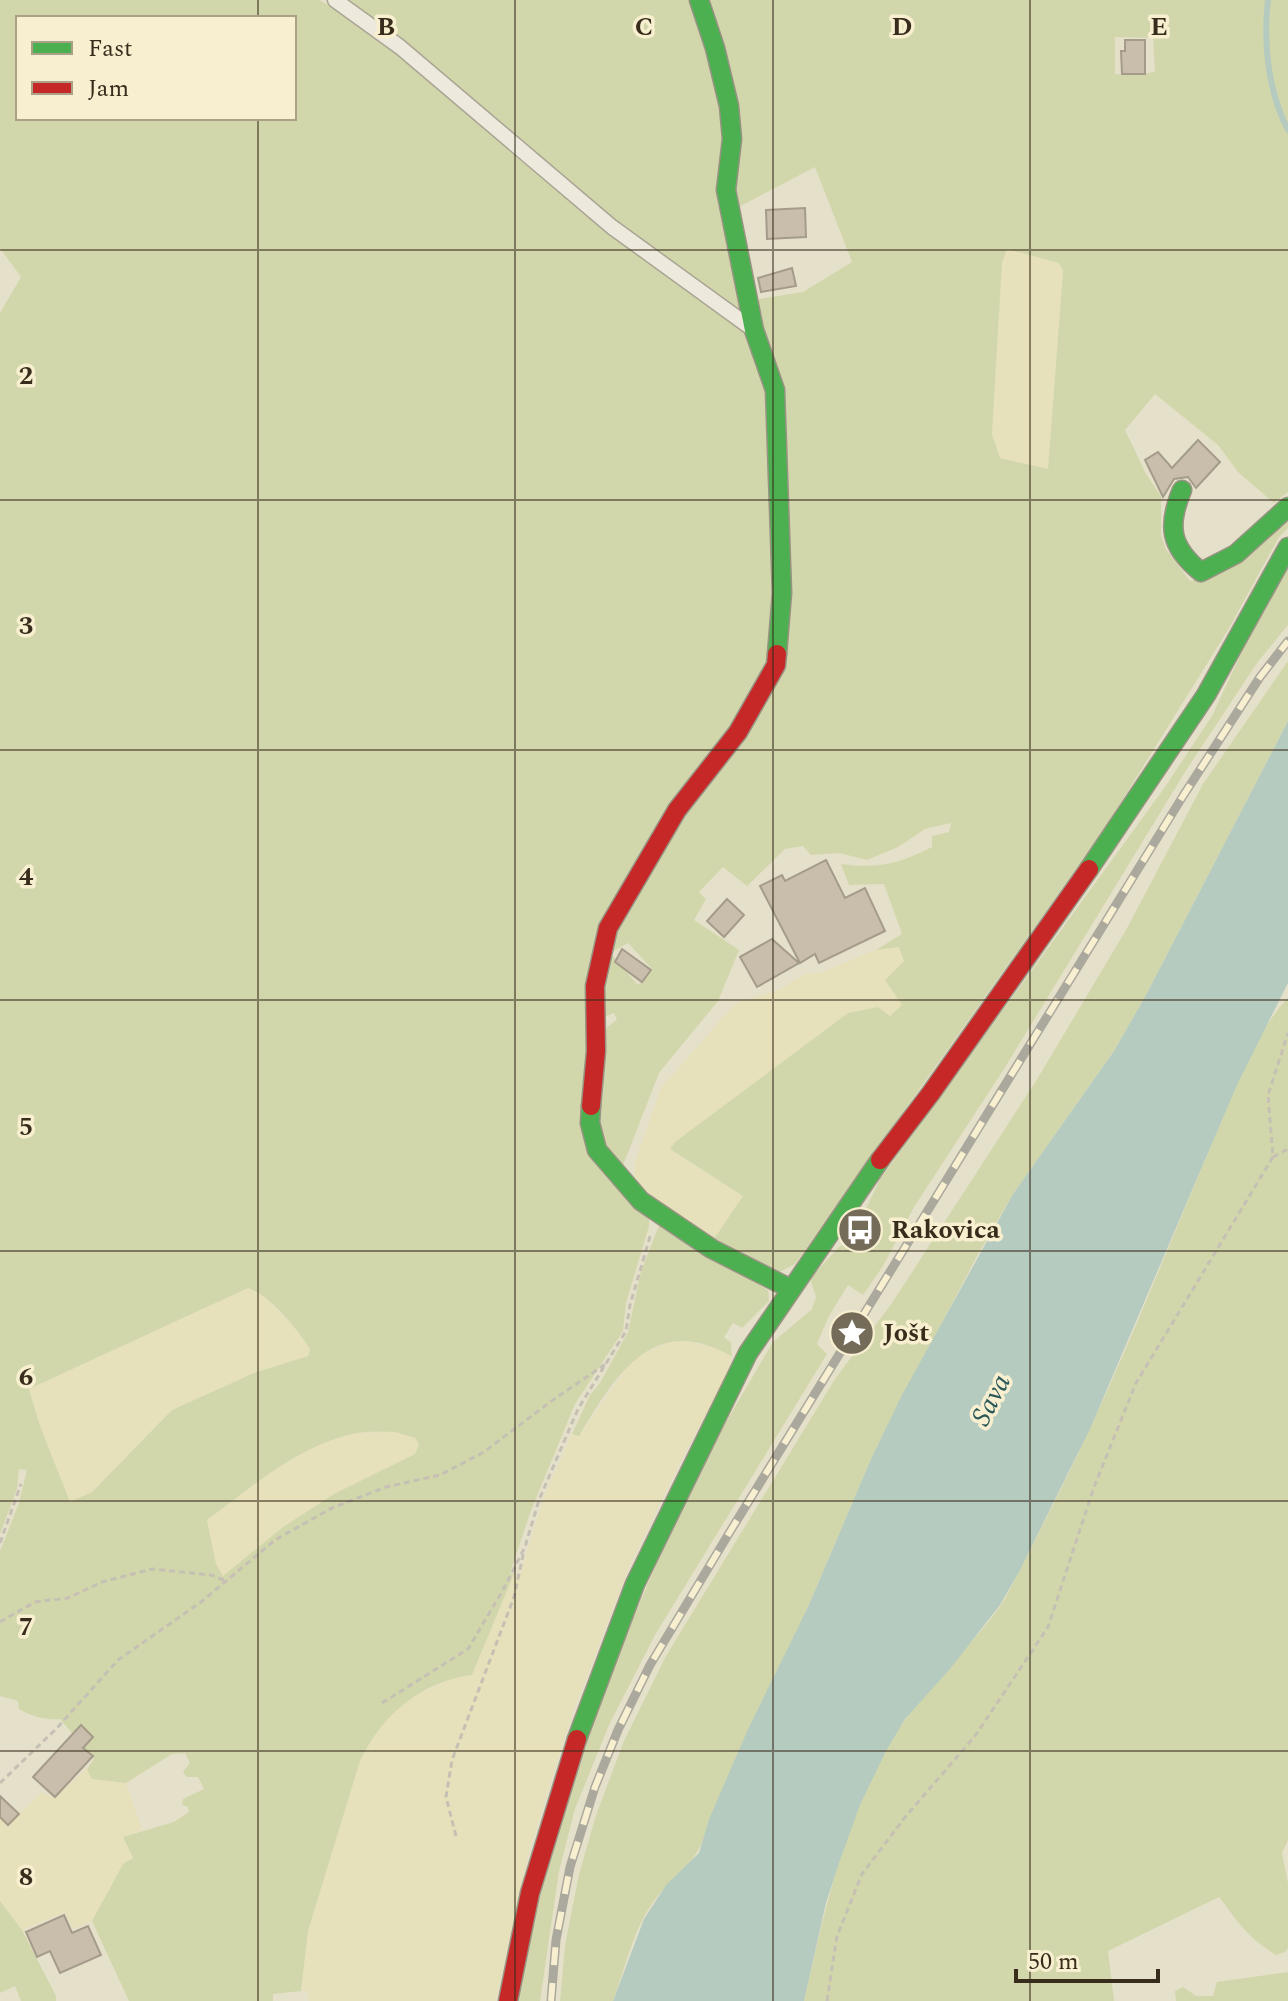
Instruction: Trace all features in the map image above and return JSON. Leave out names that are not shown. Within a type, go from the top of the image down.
[{"type":"street","points":[[335,0],[400,47],[612,227],[754,330]]},
{"type":"street","points":[[699,0],[729,106],[732,139],[726,190],[754,330],[775,390],[782,593],[776,665],[738,732],[677,810],[608,928],[595,986],[596,1051],[590,1123],[597,1150],[641,1201],[712,1249],[791,1289]]},
{"type":"street","points":[[1182,490],[1173,509],[1173,541],[1188,563],[1201,572],[1215,568],[1233,555],[1288,507]]},
{"type":"street","points":[[508,2001],[530,1893],[592,1694],[624,1612],[693,1462],[748,1353],[872,1170],[931,1093],[1130,811],[1206,695],[1288,547]]},
{"type":"path","points":[[1273,1157],[1268,1095],[1288,1033]]},
{"type":"path","points":[[827,2001],[837,1936],[862,1874],[906,1816],[975,1736],[1048,1627],[1094,1487],[1136,1383],[1273,1157],[1288,1149]]},
{"type":"path","points":[[456,1836],[446,1797],[452,1760],[514,1597],[539,1500],[578,1409],[626,1331],[639,1270],[657,1214]]},
{"type":"path","points":[[0,1783],[57,1728],[118,1660],[275,1540],[332,1508],[386,1487],[440,1475],[484,1452],[607,1363]]},
{"type":"path","points":[[0,1543],[21,1484]]},
{"type":"path","points":[[382,1703],[468,1649],[525,1547]]},
{"type":"path","points":[[0,1622],[35,1602],[68,1598],[102,1582],[152,1569],[211,1575],[226,1580]]},
{"type":"shaded area","points":[[1007,248],[1059,262],[1063,271],[1048,469],[1000,458],[992,434],[1002,263]]},
{"type":"shaded area","points":[[899,947],[904,961],[902,1005],[890,1016],[878,1007],[670,1150],[744,1197],[712,1242],[634,1182],[635,1162],[661,1088],[736,1003],[779,990],[805,974],[820,973],[876,950]]},
{"type":"shaded area","points":[[248,1288],[259,1291],[300,1333],[311,1350],[308,1356],[254,1373],[172,1410],[91,1492],[70,1503],[29,1389]]},
{"type":"shaded area","points":[[676,1339],[716,1348],[732,1357],[724,1381],[629,1567],[573,1712],[530,1848],[496,2001],[309,2001],[308,1991],[301,1991],[308,1931],[368,1743],[384,1720],[406,1700],[456,1677],[472,1675],[514,1574],[520,1575],[543,1499],[572,1434],[579,1436],[633,1359]]},
{"type":"shaded area","points":[[395,1432],[415,1438],[419,1444],[415,1454],[334,1494],[283,1527],[223,1576],[216,1564],[207,1520],[259,1479],[314,1447],[354,1433]]},
{"type":"shaded area","points":[[87,1769],[93,1779],[126,1783],[142,1830],[123,1837],[133,1858],[123,1864],[92,1921],[73,1929],[65,1912],[22,1930],[0,1901],[0,1817],[9,1824],[41,1793],[53,1798]]},
{"type":"green space","points":[[0,0],[319,0],[362,28],[368,15],[345,0],[695,0],[724,109],[725,139],[720,191],[744,300],[744,332],[755,352],[767,353],[758,325],[759,299],[803,292],[852,262],[815,167],[737,208],[731,189],[735,172],[734,105],[703,0],[1288,0],[1288,492],[1274,503],[1238,472],[1218,445],[1155,394],[1125,430],[1146,474],[1161,496],[1161,535],[1166,549],[1190,581],[1213,576],[1288,521],[1288,528],[1279,537],[1228,630],[1103,831],[795,1264],[778,1273],[712,1242],[743,1196],[670,1149],[675,1142],[848,1013],[878,1007],[890,1016],[902,1005],[885,980],[904,961],[899,947],[876,950],[902,934],[884,884],[849,885],[841,864],[866,866],[909,858],[932,847],[932,836],[949,832],[951,823],[925,829],[898,847],[867,860],[839,853],[811,855],[803,846],[785,849],[747,886],[723,867],[699,892],[706,899],[694,920],[739,950],[718,1001],[659,1073],[622,1168],[602,1140],[596,1104],[603,1031],[617,1019],[614,1013],[604,1017],[598,1008],[587,1007],[589,1044],[582,1117],[587,1146],[605,1174],[649,1216],[649,1226],[626,1303],[623,1331],[575,1404],[530,1513],[510,1573],[514,1574],[472,1675],[436,1685],[405,1703],[379,1729],[360,1761],[308,1931],[301,1991],[273,1994],[273,2001],[129,2001],[92,1921],[123,1864],[133,1858],[123,1837],[174,1822],[189,1812],[188,1807],[182,1805],[183,1799],[204,1789],[198,1777],[187,1777],[183,1772],[190,1763],[185,1753],[172,1754],[126,1783],[92,1779],[87,1769],[94,1759],[60,1719],[34,1716],[19,1709],[18,1701],[0,1696],[0,1551],[19,1503],[27,1470],[19,1469],[17,1489],[0,1534],[0,313],[21,277],[0,248]],"holes":[[[1115,37],[1153,38],[1155,72],[1115,74]],[[1007,249],[1059,263],[1063,271],[1048,469],[1000,458],[992,434],[1002,263]],[[628,943],[653,970],[638,985],[610,953]],[[248,1288],[274,1305],[310,1349],[308,1356],[254,1373],[172,1410],[92,1492],[70,1502],[29,1389]],[[395,1432],[415,1438],[419,1444],[415,1454],[334,1494],[283,1527],[223,1576],[216,1564],[207,1520],[293,1458],[331,1440],[352,1434]]]},
{"type":"green space","points":[[1288,568],[1288,625],[1257,663],[1185,772],[1004,1069],[914,1207],[883,1266],[863,1295],[848,1285],[829,1316],[817,1344],[827,1354],[655,1635],[609,1725],[575,1809],[559,1871],[540,2001],[518,2001],[541,1891],[588,1734],[657,1562],[715,1441],[773,1342],[812,1309],[816,1297],[810,1278],[840,1246],[857,1243],[872,1220],[864,1213],[880,1179],[1165,787],[1212,716],[1252,630]]},
{"type":"green space","points":[[1288,661],[1288,721],[1114,1051],[1013,1194],[977,1256],[871,1459],[808,1607],[709,1819],[699,1848],[647,1912],[613,2001],[560,2001],[565,1946],[579,1874],[596,1815],[624,1741],[666,1656],[835,1379],[892,1303],[1036,1081],[1126,930],[1203,784]]},
{"type":"green space","points":[[1288,998],[1288,1840],[1282,1853],[1288,1883],[1288,1948],[1276,1955],[1266,1948],[1244,1929],[1219,1897],[1108,1951],[1114,2001],[804,2001],[836,1872],[857,1809],[871,1779],[897,1731],[985,1626],[1009,1590],[1105,1396],[1242,1072],[1263,1032]]},
{"type":"green space","points":[[660,1223],[768,1290],[769,1301],[742,1328],[733,1323],[724,1337],[731,1343],[732,1357],[705,1344],[680,1341],[659,1346],[640,1356],[607,1392],[579,1436],[572,1434],[590,1395],[628,1332],[641,1271]]},
{"type":"green space","points":[[0,1901],[22,1930],[56,2001],[21,2001],[15,1986],[0,1993]]},
{"type":"green space","points":[[1288,1972],[1288,2001],[1176,2001],[1175,1991],[1183,1987],[1196,1996],[1213,1996],[1217,1982]]},
{"type":"water","name":"Sava","points":[[1288,721],[1288,983],[1237,1085],[1090,1429],[1019,1572],[1000,1605],[950,1669],[905,1719],[860,1805],[826,1903],[804,2001],[613,2001],[644,1919],[666,1885],[699,1853],[709,1819],[749,1727],[808,1607],[902,1395],[1013,1194],[1114,1051]]},
{"type":"building","points":[[1125,40],[1145,40],[1145,74],[1122,74],[1121,51],[1125,51]]},
{"type":"building","points":[[805,208],[806,237],[767,239],[766,210]]},
{"type":"building","points":[[792,268],[796,286],[761,292],[758,278]]},
{"type":"building","points":[[1198,440],[1220,462],[1196,488],[1188,477],[1174,479],[1163,497],[1145,460],[1158,452],[1172,468]]},
{"type":"building","points":[[826,860],[845,898],[865,888],[885,931],[819,963],[815,954],[800,963],[760,886],[782,875],[785,881]]},
{"type":"building","points":[[727,899],[744,915],[724,937],[707,921]]},
{"type":"building","points":[[772,939],[799,963],[757,987],[740,957]]},
{"type":"building","points":[[622,949],[651,970],[642,982],[615,962]]},
{"type":"building","points":[[81,1725],[93,1737],[83,1748],[93,1756],[55,1797],[33,1777]]},
{"type":"building","points":[[0,1796],[19,1814],[8,1825],[0,1817]]},
{"type":"building","points":[[64,1915],[72,1933],[88,1926],[101,1955],[60,1973],[50,1951],[37,1957],[26,1932]]},
{"type":"waterway","points":[[1268,0],[1266,33],[1269,66],[1276,100],[1288,130]]},
{"type":"railway","points":[[551,2001],[556,1940],[570,1867],[595,1787],[618,1730],[650,1665],[1183,796],[1260,677],[1288,641]]},
{"type":"traffic: fast","points":[[699,0],[729,106],[732,139],[726,190],[754,330],[775,390],[782,593],[777,654]]},
{"type":"traffic: fast","points":[[1182,490],[1174,514],[1174,535],[1183,554],[1201,572],[1236,554],[1288,507]]},
{"type":"traffic: fast","points":[[1089,869],[1206,695],[1288,547]]},
{"type":"traffic: fast","points":[[591,1106],[590,1123],[597,1150],[641,1201],[712,1249],[791,1289]]},
{"type":"traffic: fast","points":[[577,1739],[635,1584],[748,1353],[880,1160]]},
{"type":"traffic: jam","points":[[591,1106],[596,1051],[595,986],[608,928],[677,810],[738,732],[776,665],[777,654]]},
{"type":"traffic: jam","points":[[880,1160],[1089,869]]},
{"type":"traffic: jam","points":[[508,2001],[530,1893],[577,1739]]},
{"type":"place","name":"Rakovica","points":[[860,1230]]},
{"type":"place","name":"Jošt","points":[[852,1333]]}]
